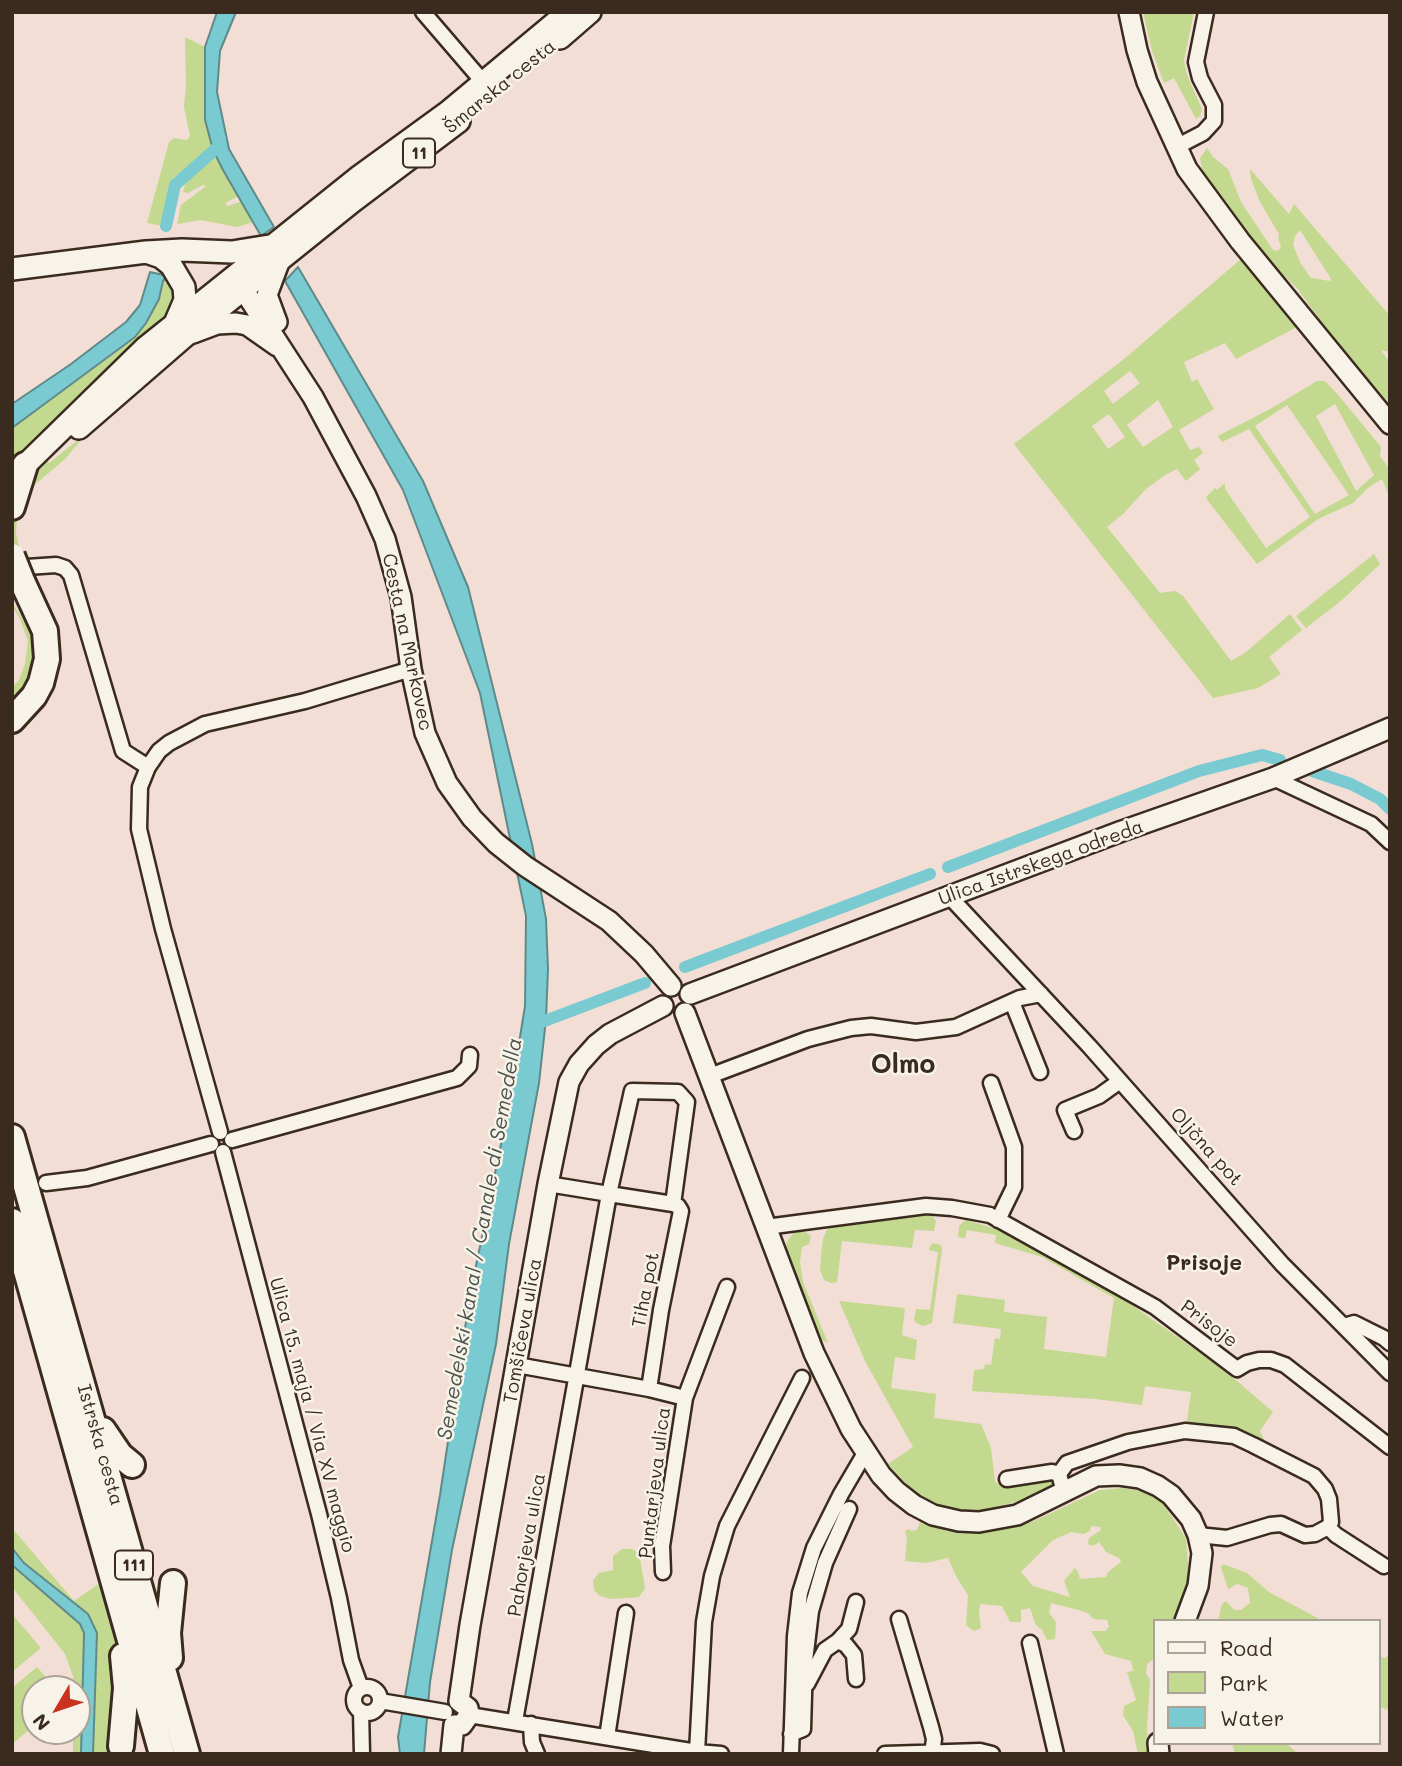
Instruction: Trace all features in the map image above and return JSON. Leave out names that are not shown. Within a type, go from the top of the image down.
[{"type":"highway","points":[[12,507],[26,465]]},
{"type":"highway","points":[[12,708],[32,684],[39,651],[38,638],[24,607],[16,577]]},
{"type":"highway","points":[[12,720],[34,696],[41,683],[47,659],[45,631],[16,577]]},
{"type":"highway","name":"Istrska cesta","points":[[12,1136],[187,1754]]},
{"type":"highway","name":"Istrska cesta","points":[[12,1221],[162,1754]]},
{"type":"highway","points":[[90,1409],[112,1445],[132,1465]]},
{"type":"highway","points":[[173,1583],[168,1633],[170,1661],[177,1689],[178,1721]]},
{"type":"highway","points":[[117,1594],[113,1612],[125,1667],[126,1688],[121,1745]]},
{"type":"main road","name":"Šmarska cesta","points":[[277,252],[360,176],[484,83],[568,12]]},
{"type":"main road","name":"Šmarska cesta","points":[[238,283],[446,131],[590,12]]},
{"type":"main road","points":[[181,250],[215,261],[238,283]]},
{"type":"main road","points":[[12,270],[146,252],[277,252]]},
{"type":"main road","points":[[146,252],[161,257],[171,265],[184,287],[185,300],[180,330]]},
{"type":"main road","name":"11","points":[[26,465],[145,348],[180,330],[238,283]]},
{"type":"street","points":[[422,12],[484,83]]},
{"type":"street","points":[[1129,12],[1147,82],[1187,169],[1240,241],[1390,424]]},
{"type":"street","points":[[1175,147],[1203,133],[1213,121],[1214,105],[1200,78],[1196,62],[1206,12]]},
{"type":"street","points":[[277,252],[267,295],[286,353]]},
{"type":"street","name":"Cesta na Markovec","points":[[238,283],[286,353],[342,449],[385,539],[401,597],[411,669],[425,733],[436,760],[459,800],[496,843],[525,866],[608,921],[629,939],[671,986]]},
{"type":"street","points":[[180,330],[218,324],[247,325],[286,353]]},
{"type":"street","points":[[16,577],[56,565],[65,568],[71,575],[123,751],[148,767]]},
{"type":"street","name":"Ulica 15. maja / Via XV maggio","points":[[362,1754],[361,1711],[354,1700],[361,1688],[351,1660],[321,1523],[163,929],[139,829],[140,787],[148,767],[159,751],[205,724],[305,701],[411,669]]},
{"type":"street","name":"Ulica Istrskega odreda","points":[[688,1003],[949,896],[1273,778],[1390,728]]},
{"type":"street","points":[[1273,778],[1371,824],[1390,842]]},
{"type":"street","name":"Oljčna pot","points":[[949,896],[1041,994],[1282,1264],[1390,1373]]},
{"type":"street","points":[[688,1003],[672,1014],[663,1006],[661,997],[671,986],[682,986],[688,1003],[766,1227],[830,1388],[866,1452],[896,1491],[933,1516],[979,1522],[1030,1510],[1062,1483],[1096,1476],[1140,1478],[1171,1495],[1191,1519],[1198,1535],[1202,1570],[1186,1619]]},
{"type":"street","points":[[715,1074],[808,1039],[851,1028],[871,1026],[916,1032],[956,1027],[1012,1002],[1041,994]]},
{"type":"street","points":[[1012,1002],[1040,1072]]},
{"type":"street","name":"Tomšičeva ulica","points":[[451,1754],[451,1712],[470,1625],[548,1185],[569,1082],[579,1064],[596,1045],[610,1034],[663,1006]]},
{"type":"street","points":[[46,1183],[87,1178],[457,1078],[469,1066],[470,1055]]},
{"type":"street","points":[[1074,1131],[1065,1110],[1099,1096],[1119,1081]]},
{"type":"street","points":[[991,1083],[1014,1147],[1014,1187],[998,1220]]},
{"type":"street","name":"Pahorjeva ulica","points":[[515,1721],[609,1194],[632,1091],[678,1092],[687,1102],[673,1204]]},
{"type":"street","points":[[548,1185],[673,1204]]},
{"type":"street","name":"Tiha pot","points":[[649,1389],[681,1211],[673,1204]]},
{"type":"street","name":"Prisoje","points":[[766,1227],[926,1206],[990,1215],[1156,1307],[1237,1369],[1259,1360],[1271,1360],[1285,1365],[1390,1447]]},
{"type":"street","name":"Puntarjeva ulica","points":[[663,1572],[662,1546],[685,1398],[727,1287]]},
{"type":"street","points":[[1344,1326],[1354,1323],[1390,1343]]},
{"type":"street","points":[[517,1365],[649,1389]]},
{"type":"street","points":[[697,1752],[704,1622],[716,1564],[727,1526],[802,1378]]},
{"type":"street","name":"Puntarjeva ulica","points":[[649,1389],[685,1398]]},
{"type":"street","points":[[1062,1483],[1067,1463],[1128,1442],[1185,1431],[1234,1436],[1314,1476],[1325,1489],[1332,1510],[1328,1527],[1315,1534],[1305,1535],[1280,1524],[1270,1524],[1227,1538],[1198,1535]]},
{"type":"street","points":[[791,1754],[795,1636],[800,1593],[814,1548],[866,1452]]},
{"type":"street","points":[[1007,1479],[1052,1472],[1062,1483]]},
{"type":"street","points":[[791,1734],[803,1729],[805,1661],[811,1611],[825,1563],[849,1509]]},
{"type":"street","points":[[1328,1527],[1384,1566]]},
{"type":"street","points":[[804,1689],[825,1650],[838,1642],[849,1629],[856,1602]]},
{"type":"street","points":[[607,1737],[626,1613]]},
{"type":"street","points":[[899,1619],[934,1739],[932,1753]]},
{"type":"street","points":[[838,1642],[846,1645],[854,1655],[856,1679]]},
{"type":"street","points":[[1030,1643],[1056,1754]]},
{"type":"street","points":[[361,1688],[374,1689],[387,1702],[721,1754]]},
{"type":"street","points":[[361,1711],[373,1711],[387,1702]]},
{"type":"street","points":[[531,1724],[532,1742],[537,1754]]},
{"type":"street","points":[[885,1754],[980,1751],[992,1754]]},
{"type":"green space","points":[[1143,12],[1194,12],[1184,60],[1187,75],[1202,109],[1196,119],[1174,78],[1164,83],[1152,51]]},
{"type":"green space","points":[[185,37],[205,47],[205,120],[214,150],[239,196],[225,203],[228,206],[242,201],[253,222],[237,227],[201,220],[177,224],[181,205],[206,186],[188,193],[183,192],[186,180],[179,175],[174,177],[170,186],[163,226],[147,223],[169,142],[174,138],[187,140],[190,136],[184,107]]},
{"type":"green space","points":[[1207,148],[1213,157],[1228,169],[1241,202],[1273,250],[1278,251],[1281,246],[1279,234],[1260,202],[1250,169],[1289,214],[1294,204],[1390,316],[1390,352],[1381,350],[1390,363],[1390,405],[1337,344],[1297,288],[1276,268],[1226,207],[1203,175],[1200,158]],"holes":[[[1300,230],[1331,279],[1311,278],[1301,264],[1293,245]]]},
{"type":"green space","points":[[1241,259],[1297,327],[1236,359],[1225,343],[1184,362],[1192,382],[1197,379],[1214,409],[1179,430],[1190,450],[1199,447],[1203,453],[1194,460],[1200,469],[1186,481],[1177,469],[1165,475],[1146,489],[1107,527],[1160,593],[1175,591],[1183,596],[1231,661],[1245,653],[1290,614],[1302,630],[1269,657],[1281,674],[1258,688],[1213,698],[1014,444],[1124,359]],"holes":[[[1130,371],[1140,383],[1113,404],[1104,391]],[[1158,400],[1173,427],[1143,447],[1127,425]],[[1109,414],[1125,437],[1108,449],[1092,426]]]},
{"type":"green space","points":[[163,280],[174,281],[177,290],[169,315],[105,372],[70,408],[40,452],[49,463],[88,432],[64,460],[26,492],[17,516],[16,534],[23,562],[22,581],[13,595],[14,605],[29,630],[34,645],[34,661],[21,693],[12,702],[12,687],[19,680],[25,664],[28,641],[12,606],[12,428],[135,337],[159,299]]},
{"type":"green space","points":[[1317,381],[1325,381],[1381,447],[1380,456],[1390,470],[1390,498],[1382,479],[1369,487],[1353,503],[1318,519],[1257,564],[1206,497],[1225,483],[1225,489],[1266,548],[1310,517],[1249,429],[1222,442],[1218,436]],"holes":[[[1335,404],[1374,475],[1356,491],[1316,416]],[[1287,405],[1349,495],[1315,514],[1255,426]]]},
{"type":"green space","points":[[1374,554],[1380,564],[1342,600],[1306,628],[1296,616]]},
{"type":"green space","points":[[931,1214],[936,1221],[934,1231],[915,1230],[912,1248],[842,1241],[837,1282],[824,1280],[820,1270],[823,1238],[828,1228]]},
{"type":"green space","points":[[965,1220],[997,1229],[1126,1301],[1223,1369],[1273,1412],[1260,1431],[1267,1446],[1186,1430],[1191,1392],[1145,1386],[1142,1405],[1096,1399],[972,1391],[974,1370],[984,1369],[985,1364],[991,1365],[995,1338],[1000,1339],[1001,1329],[953,1323],[957,1294],[1005,1300],[1004,1312],[1047,1317],[1044,1349],[1106,1357],[1114,1298],[1042,1257],[995,1243],[996,1235],[967,1230],[965,1238],[961,1238],[958,1236],[959,1226]]},
{"type":"green space","points":[[801,1229],[811,1236],[809,1244],[802,1247],[800,1262],[803,1282],[828,1343],[822,1340],[785,1249],[794,1232]]},
{"type":"green space","points":[[932,1243],[941,1245],[942,1249],[932,1323],[923,1326],[914,1319],[916,1309],[930,1310],[938,1252],[929,1250]]},
{"type":"green space","points":[[839,1301],[905,1308],[902,1335],[917,1340],[915,1360],[895,1357],[891,1388],[936,1394],[934,1418],[981,1424],[991,1448],[995,1482],[1003,1487],[1048,1478],[1053,1479],[1053,1486],[1037,1495],[989,1510],[941,1506],[914,1492],[888,1464],[913,1447],[866,1363]]},
{"type":"green space","points":[[1122,1488],[1142,1491],[1161,1501],[1186,1538],[1189,1576],[1174,1619],[1154,1619],[1154,1659],[1147,1664],[1146,1673],[1150,1680],[1147,1728],[1149,1754],[1138,1754],[1133,1731],[1123,1715],[1124,1706],[1136,1700],[1127,1672],[1133,1671],[1131,1661],[1105,1654],[1091,1631],[1106,1631],[1109,1626],[1107,1620],[1093,1619],[1082,1611],[1051,1603],[1049,1613],[1056,1622],[1055,1639],[1047,1640],[1036,1625],[1030,1608],[1021,1610],[1021,1622],[1010,1622],[1002,1606],[980,1604],[981,1628],[974,1631],[966,1625],[968,1595],[948,1558],[926,1563],[905,1561],[905,1531],[917,1530],[920,1522],[947,1531],[990,1532],[1034,1521],[1100,1490]],"holes":[[[1091,1526],[1100,1527],[1101,1530],[1089,1538],[1088,1544],[1093,1546],[1099,1542],[1106,1552],[1119,1558],[1121,1562],[1108,1572],[1106,1577],[1080,1579],[1075,1568],[1064,1581],[1070,1597],[1033,1586],[1021,1572],[1053,1540],[1071,1532],[1084,1534],[1090,1531]]]},
{"type":"green space","points":[[12,1528],[74,1601],[100,1583],[117,1638],[121,1661],[111,1754],[93,1754],[97,1633],[88,1614],[24,1563],[12,1548]]},
{"type":"green space","points":[[622,1549],[632,1549],[639,1553],[645,1588],[639,1597],[611,1599],[600,1596],[594,1590],[593,1580],[599,1573],[613,1570],[613,1556]]},
{"type":"green space","points":[[1223,1564],[1247,1573],[1269,1592],[1319,1619],[1218,1619],[1222,1604],[1226,1601],[1234,1610],[1241,1610],[1250,1603],[1248,1588],[1237,1584],[1228,1589],[1221,1567]]},
{"type":"green space","points":[[12,1565],[80,1624],[84,1633],[83,1675],[73,1675],[65,1654],[12,1587]]},
{"type":"green space","points":[[12,1614],[41,1648],[12,1672]]},
{"type":"green space","points":[[1390,1654],[1390,1711],[1381,1707],[1381,1657],[1385,1658]]},
{"type":"green space","points":[[37,1667],[44,1675],[27,1675]]},
{"type":"green space","points":[[21,1680],[21,1737],[12,1744],[12,1688]]},
{"type":"green space","points":[[73,1745],[81,1745],[81,1754],[73,1754]]},
{"type":"green space","points":[[1233,1745],[1288,1745],[1298,1754],[1235,1754]]},
{"type":"water","points":[[217,12],[236,12],[220,51],[217,92],[229,149],[274,227],[261,236],[213,150],[205,120],[205,47]]},
{"type":"water","points":[[298,267],[423,481],[468,587],[532,844],[546,919],[546,1019],[539,1083],[509,1244],[496,1344],[452,1550],[430,1682],[424,1754],[400,1754],[398,1737],[440,1495],[470,1295],[509,1105],[525,1006],[526,916],[480,693],[403,490],[285,281]]},
{"type":"water","points":[[150,272],[168,276],[163,281],[159,299],[135,337],[12,428],[12,404],[126,322],[140,305]]},
{"type":"water","points":[[12,1548],[24,1563],[88,1614],[97,1633],[93,1754],[81,1754],[81,1745],[91,1745],[91,1675],[83,1675],[84,1633],[80,1624],[12,1565]]},
{"type":"waterway","points":[[166,226],[175,185],[220,145],[220,139]]},
{"type":"waterway","points":[[948,867],[1199,771],[1262,755],[1280,760]]},
{"type":"waterway","name":"Olmo","points":[[1312,771],[1351,784],[1380,799],[1390,809]]},
{"type":"waterway","points":[[685,967],[930,874]]},
{"type":"waterway","points":[[534,1025],[645,983]]},
{"type":"district","name":"Olmo","points":[[903,1065]]},
{"type":"district","name":"Prisoje","points":[[1204,1264]]},
{"type":"water label","name":"Semedelski kanal / Canale di Semedella","points":[[480,1239]]}]
